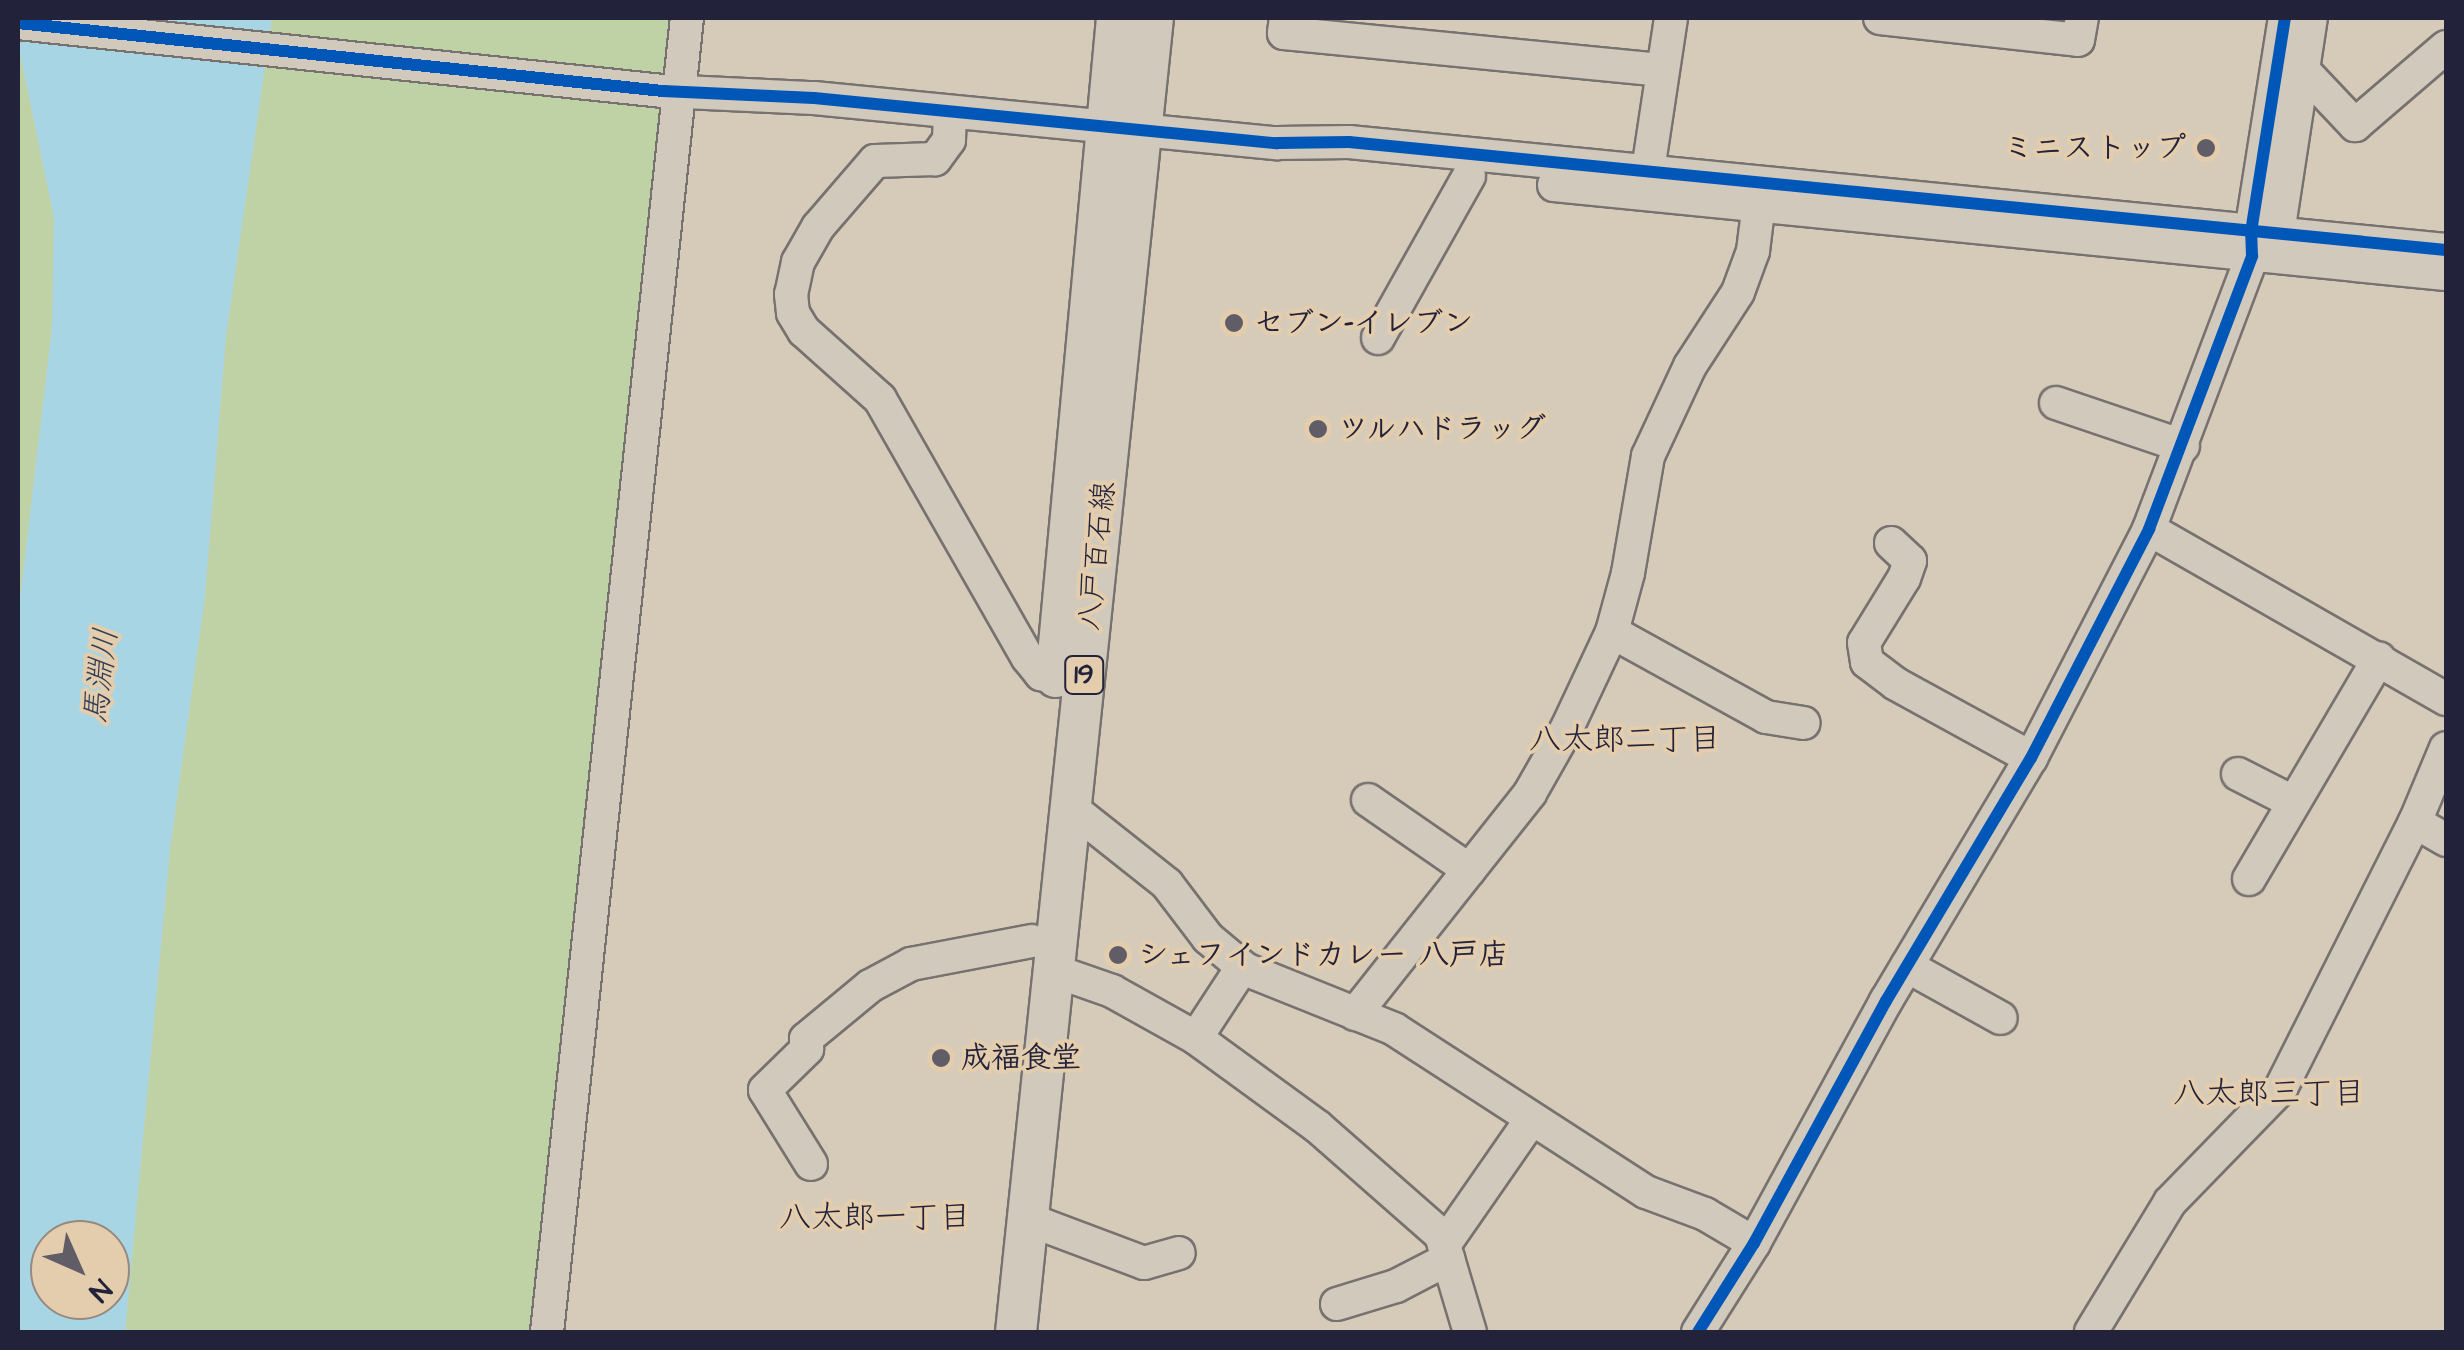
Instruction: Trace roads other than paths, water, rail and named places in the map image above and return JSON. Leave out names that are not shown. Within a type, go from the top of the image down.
[{"type":"main road","name":"八戸百石線","points":[[991,1332],[1042,956],[1070,807],[1124,125],[1117,18]]},
{"type":"main road","name":"八戸百石線","points":[[1016,1332],[1027,1224],[1056,678],[1124,125],[1153,18]]},
{"type":"street","points":[[546,1332],[671,91],[688,18]]},
{"type":"street","points":[[1286,18],[1284,33],[1660,70]]},
{"type":"street","points":[[1646,183],[1660,70],[1671,18]]},
{"type":"street","points":[[1880,18],[2078,40],[2082,18]]},
{"type":"street","points":[[2260,240],[2285,18]]},
{"type":"street","points":[[1698,1332],[1754,1243],[1907,966],[2031,758],[2149,529],[2260,240],[2303,70],[2311,18]]},
{"type":"street","points":[[18,23],[671,91],[750,93],[1124,125],[1277,144],[1349,142],[1646,183],[1760,194],[2260,240],[2446,250]]},
{"type":"street","points":[[2303,70],[2355,124],[2446,47]]},
{"type":"street","points":[[950,112],[949,140],[935,159],[875,161],[818,226],[798,262],[791,294],[793,312],[804,331],[880,399],[1028,658],[1041,674],[1056,678]]},
{"type":"street","points":[[1194,132],[1352,164],[1469,176],[1646,183]]},
{"type":"street","points":[[1378,338],[1469,176]]},
{"type":"street","points":[[1355,1014],[1530,793],[1612,632],[1628,573],[1648,456],[1690,366],[1738,292],[1754,251],[1760,194]]},
{"type":"street","points":[[2260,240],[2446,274]]},
{"type":"street","points":[[2056,402],[2183,446]]},
{"type":"street","points":[[2149,529],[2446,699]]},
{"type":"street","points":[[1891,543],[1910,561],[1904,578],[1864,642],[1867,662],[1896,684],[2031,758]]},
{"type":"street","points":[[1612,632],[1766,717],[1804,723]]},
{"type":"street","points":[[2250,879],[2379,658]]},
{"type":"street","points":[[2091,1332],[2170,1202],[2281,1088],[2414,822],[2446,748]]},
{"type":"street","points":[[2238,774],[2293,802]]},
{"type":"street","points":[[1368,800],[1469,870]]},
{"type":"street","points":[[1070,807],[1167,884],[1208,938],[1246,969],[1438,1054],[1532,1120],[1646,1192],[1705,1214],[1754,1243]]},
{"type":"street","points":[[2414,822],[2446,840]]},
{"type":"street","points":[[811,1164],[764,1090],[807,1049],[806,1039],[870,986],[911,964],[1042,956],[1196,1038],[1318,1127],[1441,1235],[1470,1332]]},
{"type":"street","points":[[1907,966],[2001,1018]]},
{"type":"street","points":[[1196,1038],[1237,975],[1246,969]]},
{"type":"street","points":[[1337,1304],[1396,1286],[1446,1252],[1532,1120]]},
{"type":"street","points":[[1027,1224],[1043,1225],[1144,1262],[1179,1253]]},
{"type":"water","name":"馬淵川","points":[[18,18],[272,18],[226,336],[205,596],[170,849],[130,1278],[130,1220],[30,1220],[30,1320],[126,1320],[125,1332],[18,1332],[18,616],[52,327],[54,218],[18,44]]},
{"type":"place","name":"ミニストップ","points":[[2206,148]]},
{"type":"place","name":"セブン-イレブン","points":[[1234,323]]},
{"type":"place","name":"ツルハドラッグ","points":[[1318,429]]},
{"type":"place","name":"シェフインドカレー 八戸店","points":[[1118,955]]},
{"type":"place","name":"成福食堂","points":[[941,1058]]},
{"type":"district","name":"八太郎二丁目","points":[[1625,740]]},
{"type":"district","name":"八太郎三丁目","points":[[2269,1094]]},
{"type":"district","name":"八太郎一丁目","points":[[875,1218]]}]
